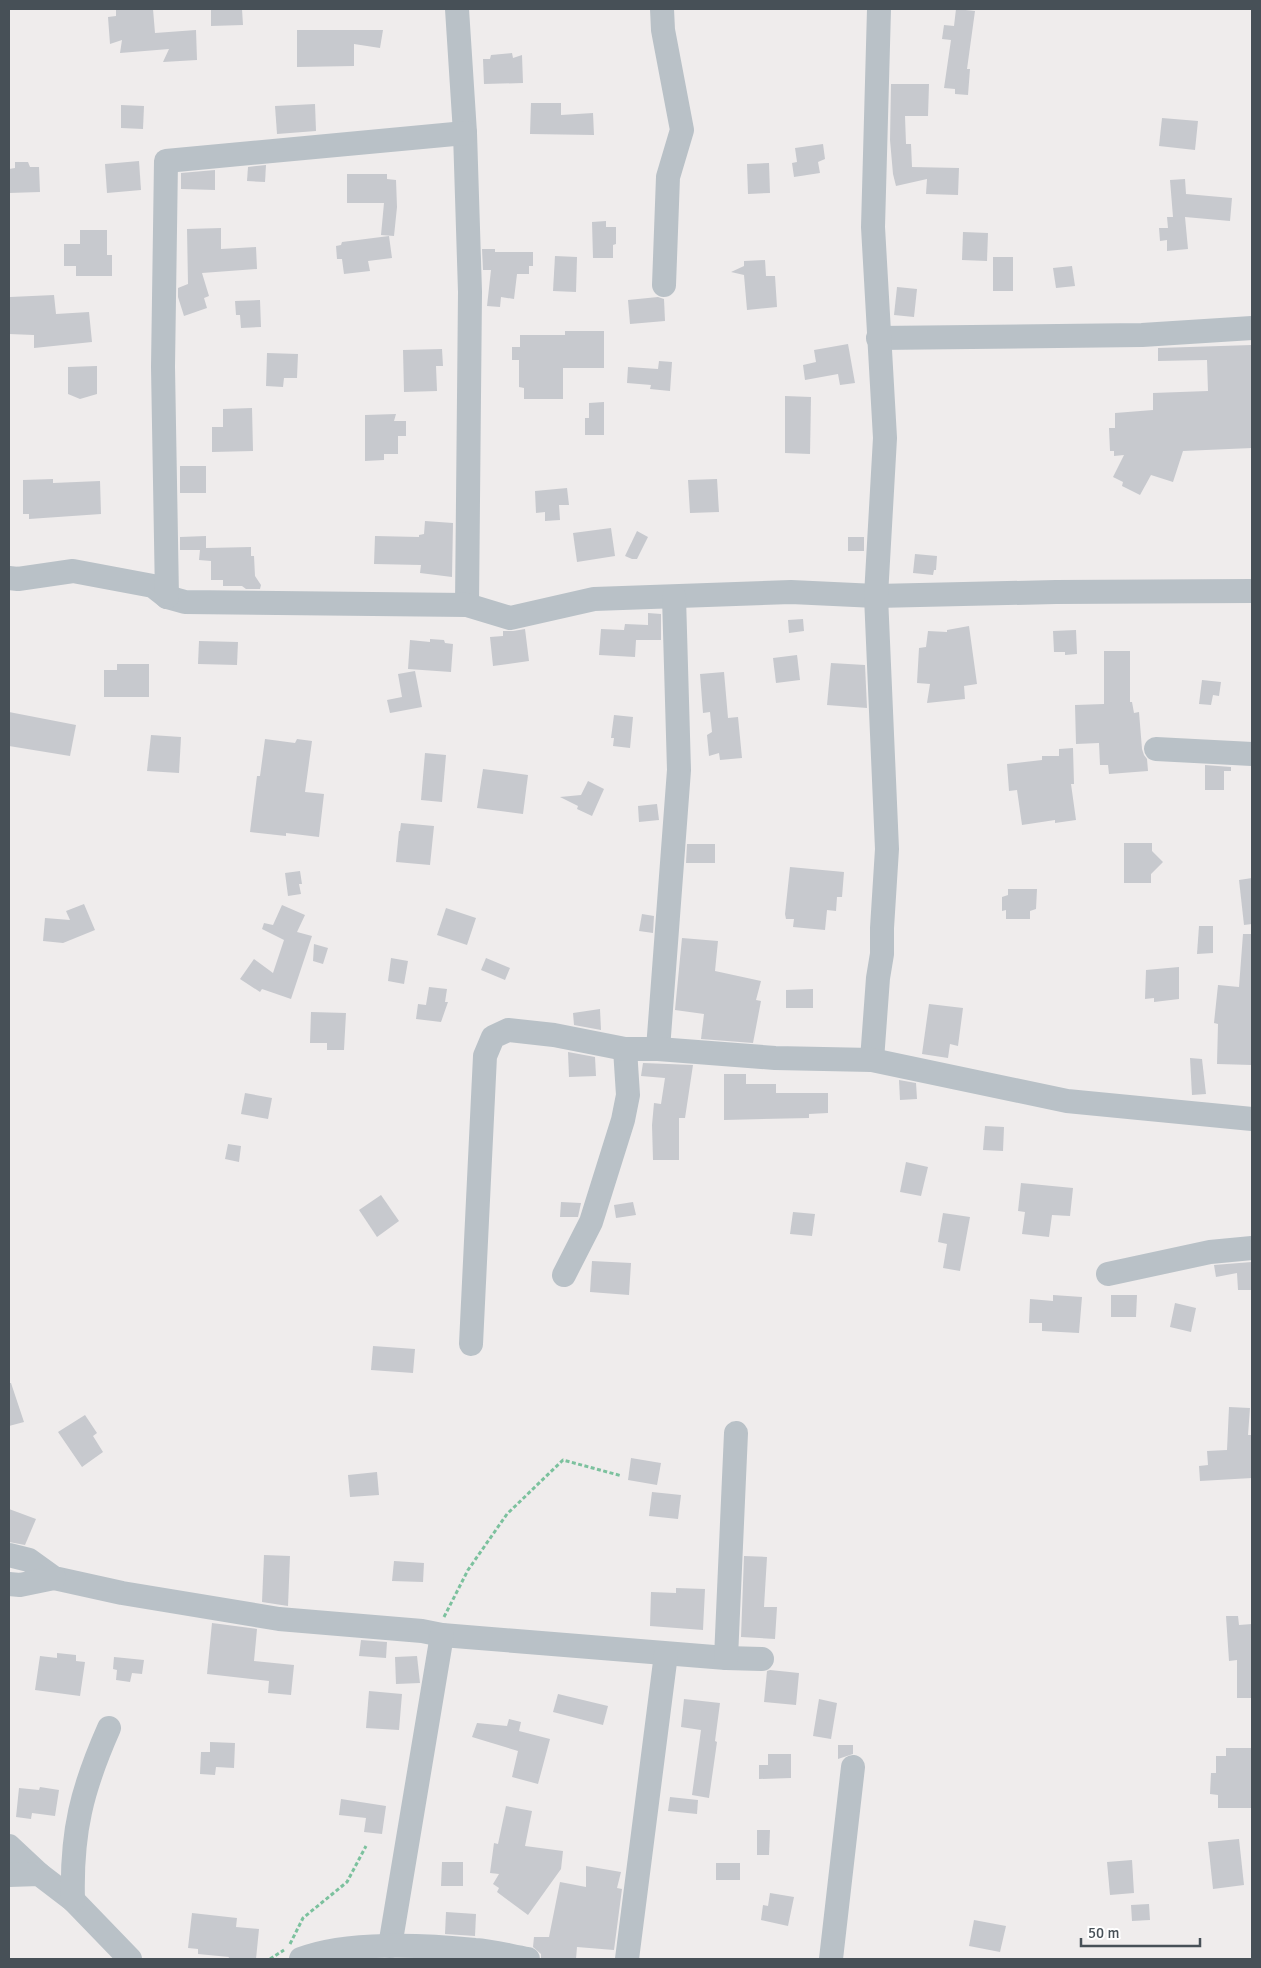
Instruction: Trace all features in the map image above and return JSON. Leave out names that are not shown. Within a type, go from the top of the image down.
[{"type":"street","points":[[457,9],[465,132],[470,292],[467,605]]},
{"type":"street","points":[[662,9],[663,30],[682,130],[668,177],[664,285]]},
{"type":"street","points":[[872,1060],[878,978],[882,954],[887,849],[876,596],[884,438],[873,227],[880,9]]},
{"type":"street","points":[[167,597],[163,367],[166,161],[465,132]]},
{"type":"street","points":[[878,338],[1142,335],[1252,328]]},
{"type":"street","points":[[9,578],[18,579],[73,571],[153,586],[167,597],[185,602],[467,605],[510,618],[594,599],[791,592],[876,596],[1056,592],[1252,592]]},
{"type":"street","points":[[658,1048],[679,770],[674,597]]},
{"type":"street","points":[[1156,749],[1252,754]]},
{"type":"street","points":[[471,1344],[486,1056],[493,1037],[508,1030],[554,1035],[625,1049],[658,1048],[775,1058],[872,1060],[1067,1102],[1252,1119]]},
{"type":"street","points":[[564,1275],[591,1222],[623,1120],[628,1095],[625,1049]]},
{"type":"street","points":[[1108,1274],[1210,1252],[1252,1248]]},
{"type":"street","points":[[726,1658],[736,1432]]},
{"type":"street","points":[[9,1555],[29,1560],[54,1578]]},
{"type":"street","points":[[9,1584],[20,1585],[54,1578],[122,1592],[279,1619],[422,1631],[438,1635],[666,1654],[762,1659]]},
{"type":"street","points":[[390,1946],[438,1635]]},
{"type":"street","points":[[627,1959],[666,1654]]},
{"type":"street","points":[[73,1900],[72,1864],[76,1825],[83,1795],[109,1728]]},
{"type":"street","points":[[832,1959],[852,1767]]},
{"type":"street","points":[[9,1846],[39,1874],[73,1900],[130,1959]]},
{"type":"street","points":[[9,1875],[39,1874]]},
{"type":"street","points":[[301,1959],[317,1953],[380,1946],[476,1950],[528,1959]]},
{"type":"path","points":[[438,1635],[468,1570],[506,1514],[563,1460],[622,1476]]},
{"type":"path","points":[[270,1959],[288,1948],[303,1918],[347,1882],[366,1846]]},
{"type":"building","points":[[116,9],[153,9],[155,33],[196,30],[197,60],[163,62],[169,49],[120,53],[122,40],[110,44],[108,17],[116,16]]},
{"type":"building","points":[[211,9],[242,9],[243,25],[211,26]]},
{"type":"building","points":[[956,9],[975,11],[967,69],[970,69],[968,95],[955,94],[955,89],[944,88],[951,40],[942,39],[944,25],[954,26]]},
{"type":"building","points":[[297,30],[383,30],[380,48],[354,44],[354,66],[297,67]]},
{"type":"building","points":[[512,53],[513,58],[522,55],[523,83],[484,84],[483,59],[490,59],[491,55]]},
{"type":"building","points":[[891,84],[929,84],[928,116],[905,116],[906,144],[911,144],[912,167],[959,168],[958,195],[926,194],[927,179],[896,186],[890,140]]},
{"type":"building","points":[[531,103],[561,103],[561,115],[593,113],[594,135],[530,134]]},
{"type":"building","points":[[315,104],[316,131],[277,134],[275,106]]},
{"type":"building","points":[[121,105],[144,106],[143,129],[121,128]]},
{"type":"building","points":[[1162,118],[1198,121],[1195,150],[1159,146]]},
{"type":"building","points":[[823,144],[825,159],[818,162],[820,173],[794,177],[792,163],[797,162],[795,148]]},
{"type":"building","points":[[139,161],[141,190],[107,193],[105,164]]},
{"type":"building","points":[[15,162],[28,162],[30,167],[39,167],[40,192],[9,193],[9,169],[15,168]]},
{"type":"building","points":[[769,163],[770,193],[748,194],[747,164]]},
{"type":"building","points":[[266,165],[265,182],[247,181],[248,167]]},
{"type":"building","points":[[215,170],[215,190],[181,189],[181,173]]},
{"type":"building","points":[[347,174],[387,174],[387,179],[396,180],[397,207],[394,236],[381,235],[384,203],[347,203]]},
{"type":"building","points":[[1185,179],[1186,194],[1232,198],[1230,221],[1185,217],[1188,249],[1167,251],[1167,240],[1160,241],[1159,228],[1168,228],[1167,217],[1173,217],[1170,180]]},
{"type":"building","points":[[606,221],[606,227],[616,227],[616,244],[613,245],[613,258],[593,258],[592,222]]},
{"type":"building","points":[[221,228],[221,249],[256,247],[257,269],[202,273],[209,296],[204,298],[207,308],[184,316],[178,297],[178,288],[188,284],[187,229]]},
{"type":"building","points":[[80,230],[107,230],[107,255],[112,255],[112,276],[76,276],[76,266],[64,266],[64,244],[80,244]]},
{"type":"building","points":[[963,232],[988,233],[987,261],[962,260]]},
{"type":"building","points":[[389,236],[392,258],[368,261],[370,271],[344,274],[342,259],[337,259],[336,246],[341,245],[342,242]]},
{"type":"building","points":[[482,249],[495,249],[495,252],[533,252],[533,266],[529,266],[529,274],[517,274],[514,299],[501,297],[500,307],[487,306],[491,270],[483,270]]},
{"type":"building","points":[[555,256],[577,257],[576,292],[553,291]]},
{"type":"building","points":[[993,257],[1013,257],[1013,291],[993,291]]},
{"type":"building","points":[[765,260],[766,276],[775,276],[777,307],[747,310],[744,275],[731,272],[744,266],[744,261]]},
{"type":"building","points":[[1072,266],[1075,286],[1056,288],[1053,268]]},
{"type":"building","points":[[897,287],[917,289],[914,317],[894,315]]},
{"type":"building","points":[[54,295],[56,314],[89,312],[92,342],[34,348],[34,335],[9,334],[10,297]]},
{"type":"building","points":[[658,297],[664,299],[665,321],[630,324],[628,300]]},
{"type":"building","points":[[260,300],[261,327],[241,328],[240,315],[236,315],[235,301]]},
{"type":"building","points":[[565,331],[604,331],[604,368],[563,368],[563,399],[524,399],[524,388],[519,387],[519,360],[512,360],[512,347],[520,347],[520,335],[565,335]]},
{"type":"building","points":[[848,344],[855,383],[840,385],[838,374],[805,380],[803,365],[816,362],[814,350]]},
{"type":"building","points":[[1252,345],[1252,448],[1183,451],[1173,482],[1151,475],[1140,495],[1122,486],[1123,482],[1113,477],[1124,455],[1114,456],[1114,451],[1110,451],[1109,428],[1115,428],[1115,413],[1153,410],[1153,393],[1208,391],[1207,360],[1158,361],[1158,348]]},
{"type":"building","points":[[442,349],[443,366],[436,366],[437,391],[404,392],[403,350]]},
{"type":"building","points":[[267,353],[298,354],[297,378],[284,378],[283,387],[266,386]]},
{"type":"building","points":[[659,361],[672,362],[670,391],[650,389],[651,385],[627,383],[628,367],[658,369]]},
{"type":"building","points":[[97,366],[97,394],[80,399],[68,394],[68,367]]},
{"type":"building","points":[[785,396],[811,397],[810,454],[785,453]]},
{"type":"building","points":[[604,402],[604,435],[585,435],[585,418],[589,418],[589,403]]},
{"type":"building","points":[[252,408],[253,451],[212,452],[212,427],[223,427],[223,409]]},
{"type":"building","points":[[396,414],[394,421],[406,421],[406,436],[398,436],[398,454],[384,454],[384,460],[365,461],[365,415]]},
{"type":"building","points":[[180,466],[206,466],[206,493],[180,493]]},
{"type":"building","points":[[53,479],[53,483],[100,481],[101,514],[29,519],[29,514],[23,514],[23,480]]},
{"type":"building","points":[[717,479],[719,512],[690,513],[688,480]]},
{"type":"building","points":[[567,488],[569,505],[559,505],[560,520],[545,521],[545,512],[536,513],[535,491]]},
{"type":"building","points":[[425,521],[453,523],[452,577],[420,573],[421,565],[374,564],[375,536],[419,537],[419,535],[424,534]]},
{"type":"building","points":[[611,528],[615,556],[577,562],[573,533]]},
{"type":"building","points":[[637,531],[648,537],[637,559],[632,559],[625,556]]},
{"type":"building","points":[[206,536],[206,548],[251,547],[251,556],[254,556],[255,576],[261,585],[260,589],[246,589],[242,586],[223,586],[223,580],[211,580],[211,561],[199,560],[200,550],[180,550],[180,537]]},
{"type":"building","points":[[848,537],[864,537],[864,551],[848,551]]},
{"type":"building","points":[[915,554],[937,556],[936,570],[934,570],[933,575],[913,573]]},
{"type":"building","points":[[648,613],[661,614],[661,640],[636,640],[635,657],[599,655],[601,629],[624,630],[625,624],[648,625]]},
{"type":"building","points":[[803,619],[804,631],[789,633],[788,620]]},
{"type":"building","points":[[969,626],[977,684],[964,686],[965,699],[927,703],[930,684],[917,683],[919,648],[926,647],[928,631],[947,632],[947,630]]},
{"type":"building","points":[[525,629],[529,661],[493,666],[490,637],[503,636],[503,631]]},
{"type":"building","points":[[1076,630],[1077,654],[1065,655],[1065,652],[1054,652],[1053,631]]},
{"type":"building","points":[[430,639],[444,640],[445,643],[453,644],[451,672],[408,669],[410,640],[430,642]]},
{"type":"building","points":[[199,641],[238,642],[237,665],[198,664]]},
{"type":"building","points":[[1104,651],[1130,651],[1130,702],[1132,702],[1134,713],[1139,712],[1142,749],[1147,759],[1148,771],[1109,774],[1108,765],[1100,765],[1099,743],[1076,744],[1075,705],[1104,704]]},
{"type":"building","points":[[797,655],[800,680],[776,683],[773,658]]},
{"type":"building","points":[[831,663],[865,665],[867,708],[827,705]]},
{"type":"building","points":[[117,664],[149,664],[149,697],[104,697],[104,670],[117,670]]},
{"type":"building","points":[[415,671],[422,707],[390,713],[387,700],[402,697],[398,674]]},
{"type":"building","points":[[724,672],[728,718],[738,717],[742,758],[720,760],[719,753],[709,756],[707,735],[712,732],[710,712],[703,713],[700,674]]},
{"type":"building","points":[[1202,680],[1221,682],[1219,696],[1213,695],[1211,705],[1199,704]]},
{"type":"building","points":[[9,712],[76,725],[70,756],[9,746]]},
{"type":"building","points":[[614,715],[633,717],[630,748],[613,746],[614,738],[611,738]]},
{"type":"building","points":[[151,735],[181,737],[179,773],[147,771]]},
{"type":"building","points":[[265,739],[295,743],[297,739],[312,741],[305,792],[324,794],[319,837],[286,833],[286,836],[250,832],[257,776],[260,776]]},
{"type":"building","points":[[1073,748],[1074,784],[1071,784],[1076,820],[1055,823],[1055,820],[1022,825],[1017,790],[1009,791],[1007,764],[1042,760],[1042,756],[1059,756],[1059,749]]},
{"type":"building","points":[[425,753],[446,755],[442,802],[421,800]]},
{"type":"building","points":[[1205,765],[1231,767],[1231,771],[1224,771],[1224,790],[1205,790]]},
{"type":"building","points":[[483,769],[528,775],[523,814],[477,808]]},
{"type":"building","points":[[588,781],[604,789],[592,816],[577,809],[578,806],[560,797],[581,795]]},
{"type":"building","points":[[657,804],[659,820],[639,822],[638,806]]},
{"type":"building","points":[[401,823],[434,826],[430,865],[396,862]]},
{"type":"building","points":[[1124,843],[1152,843],[1152,851],[1163,862],[1151,874],[1151,883],[1124,883]]},
{"type":"building","points":[[687,844],[715,844],[715,863],[686,863]]},
{"type":"building","points":[[790,867],[844,872],[842,897],[837,897],[836,911],[827,910],[825,930],[793,927],[794,919],[786,919]]},
{"type":"building","points":[[300,871],[302,884],[299,884],[301,894],[288,896],[285,873]]},
{"type":"building","points":[[1252,878],[1252,924],[1244,925],[1239,880]]},
{"type":"building","points":[[1008,889],[1037,889],[1036,909],[1030,911],[1030,919],[1006,919],[1006,910],[1002,911],[1002,897],[1008,895]]},
{"type":"building","points":[[84,904],[95,930],[63,943],[43,941],[45,918],[70,920],[66,911]]},
{"type":"building","points":[[282,905],[305,915],[297,932],[312,936],[291,999],[262,989],[260,992],[240,979],[254,959],[273,973],[284,940],[262,929],[264,923],[273,925]]},
{"type":"building","points":[[446,908],[476,918],[467,945],[437,935]]},
{"type":"building","points":[[642,914],[654,916],[653,933],[639,931]]},
{"type":"building","points":[[1199,926],[1213,926],[1213,953],[1197,954]]},
{"type":"building","points":[[1243,934],[1252,934],[1252,1065],[1217,1064],[1218,1024],[1214,1023],[1218,985],[1239,987]]},
{"type":"building","points":[[682,938],[718,941],[715,971],[761,981],[756,1000],[761,1001],[753,1043],[701,1039],[704,1014],[675,1010]]},
{"type":"building","points":[[314,944],[328,948],[323,964],[313,961]]},
{"type":"building","points":[[391,958],[408,961],[404,984],[388,981]]},
{"type":"building","points":[[486,958],[510,968],[505,980],[481,970]]},
{"type":"building","points":[[1179,967],[1179,999],[1154,1002],[1154,998],[1145,999],[1146,970]]},
{"type":"building","points":[[429,987],[447,989],[445,1002],[448,1002],[441,1022],[416,1019],[418,1004],[426,1005]]},
{"type":"building","points":[[813,989],[813,1008],[786,1008],[786,990]]},
{"type":"building","points":[[929,1004],[963,1008],[958,1046],[950,1044],[948,1058],[922,1054]]},
{"type":"building","points":[[600,1009],[601,1030],[574,1025],[573,1013]]},
{"type":"building","points":[[311,1012],[346,1013],[344,1050],[327,1050],[327,1043],[310,1043]]},
{"type":"building","points":[[568,1052],[595,1057],[596,1076],[569,1077]]},
{"type":"building","points":[[1190,1058],[1202,1059],[1206,1094],[1192,1095]]},
{"type":"building","points":[[643,1063],[693,1065],[685,1118],[679,1118],[679,1160],[653,1160],[652,1125],[654,1103],[661,1104],[665,1078],[641,1076]]},
{"type":"building","points":[[724,1074],[746,1074],[746,1084],[776,1084],[776,1093],[828,1093],[828,1113],[809,1114],[809,1118],[724,1120]]},
{"type":"building","points":[[899,1080],[916,1083],[917,1099],[900,1100]]},
{"type":"building","points":[[245,1093],[272,1098],[268,1119],[241,1114]]},
{"type":"building","points":[[985,1126],[1004,1127],[1003,1151],[983,1150]]},
{"type":"building","points":[[228,1144],[241,1146],[239,1162],[225,1159]]},
{"type":"building","points":[[906,1162],[928,1167],[921,1196],[900,1192]]},
{"type":"building","points":[[1021,1183],[1073,1188],[1070,1216],[1052,1215],[1049,1237],[1022,1234],[1025,1212],[1018,1211]]},
{"type":"building","points":[[381,1195],[399,1221],[377,1237],[359,1210]]},
{"type":"building","points":[[561,1202],[581,1203],[578,1217],[560,1217]]},
{"type":"building","points":[[633,1202],[636,1215],[616,1218],[614,1205]]},
{"type":"building","points":[[793,1212],[815,1214],[812,1236],[790,1234]]},
{"type":"building","points":[[943,1213],[970,1217],[960,1271],[943,1268],[947,1244],[938,1242]]},
{"type":"building","points":[[592,1261],[631,1263],[629,1295],[590,1292]]},
{"type":"building","points":[[1252,1262],[1252,1290],[1238,1290],[1237,1273],[1216,1277],[1214,1265]]},
{"type":"building","points":[[1053,1295],[1082,1297],[1079,1333],[1042,1331],[1042,1323],[1029,1323],[1030,1299],[1053,1301]]},
{"type":"building","points":[[1111,1295],[1137,1295],[1136,1317],[1111,1317]]},
{"type":"building","points":[[1175,1303],[1196,1308],[1191,1332],[1170,1327]]},
{"type":"building","points":[[373,1346],[415,1349],[413,1373],[371,1370]]},
{"type":"building","points":[[9,1383],[11,1383],[24,1422],[9,1426]]},
{"type":"building","points":[[1229,1407],[1250,1408],[1248,1435],[1252,1435],[1252,1478],[1200,1481],[1199,1466],[1208,1465],[1207,1451],[1227,1450]]},
{"type":"building","points":[[85,1415],[97,1433],[93,1436],[103,1452],[82,1467],[58,1432]]},
{"type":"building","points":[[631,1458],[661,1463],[657,1485],[628,1480]]},
{"type":"building","points":[[377,1472],[379,1495],[350,1497],[348,1475]]},
{"type":"building","points":[[652,1492],[681,1495],[678,1519],[649,1516]]},
{"type":"building","points":[[9,1509],[36,1519],[25,1545],[9,1542]]},
{"type":"building","points":[[264,1555],[290,1556],[288,1606],[262,1602]]},
{"type":"building","points":[[744,1556],[767,1557],[764,1607],[777,1607],[775,1639],[741,1637]]},
{"type":"building","points":[[394,1561],[424,1563],[423,1582],[392,1581]]},
{"type":"building","points":[[676,1588],[705,1589],[703,1630],[650,1626],[651,1592],[676,1593]]},
{"type":"building","points":[[1226,1616],[1238,1616],[1239,1625],[1252,1624],[1252,1698],[1237,1698],[1237,1660],[1229,1661]]},
{"type":"building","points":[[212,1623],[257,1629],[254,1661],[294,1665],[291,1695],[268,1693],[269,1681],[207,1674]]},
{"type":"building","points":[[361,1640],[387,1642],[386,1658],[359,1656]]},
{"type":"building","points":[[57,1653],[76,1655],[76,1661],[85,1662],[80,1696],[35,1690],[40,1656],[57,1658]]},
{"type":"building","points":[[417,1656],[420,1683],[396,1684],[395,1657]]},
{"type":"building","points":[[114,1657],[144,1660],[142,1674],[132,1673],[130,1682],[116,1680],[117,1670],[113,1669]]},
{"type":"building","points":[[767,1671],[799,1673],[796,1705],[764,1702]]},
{"type":"building","points":[[369,1691],[402,1694],[399,1730],[366,1728]]},
{"type":"building","points":[[558,1694],[608,1706],[603,1725],[553,1712]]},
{"type":"building","points":[[684,1699],[720,1703],[715,1741],[717,1742],[709,1798],[692,1795],[701,1730],[681,1727]]},
{"type":"building","points":[[819,1699],[837,1703],[831,1739],[813,1736]]},
{"type":"building","points":[[509,1719],[521,1722],[519,1731],[550,1739],[538,1784],[512,1777],[518,1751],[472,1737],[477,1723],[507,1726]]},
{"type":"building","points":[[210,1742],[235,1743],[234,1768],[216,1767],[215,1775],[200,1774],[201,1752],[210,1752]]},
{"type":"building","points":[[838,1745],[853,1745],[853,1754],[838,1759]]},
{"type":"building","points":[[1226,1748],[1252,1748],[1252,1808],[1218,1808],[1218,1795],[1210,1794],[1211,1773],[1216,1773],[1216,1756],[1226,1756]]},
{"type":"building","points":[[768,1754],[791,1754],[791,1778],[759,1779],[759,1765],[768,1765]]},
{"type":"building","points":[[40,1787],[59,1790],[55,1816],[32,1813],[31,1819],[16,1817],[19,1788],[39,1790]]},
{"type":"building","points":[[670,1797],[698,1800],[697,1814],[668,1811]]},
{"type":"building","points":[[341,1799],[386,1806],[382,1834],[364,1832],[366,1818],[339,1815]]},
{"type":"building","points":[[506,1806],[532,1811],[525,1846],[563,1851],[561,1869],[528,1915],[497,1892],[499,1888],[493,1884],[499,1874],[490,1873],[494,1843],[498,1844]]},
{"type":"building","points":[[757,1830],[770,1830],[769,1855],[757,1855]]},
{"type":"building","points":[[1239,1839],[1244,1885],[1213,1889],[1208,1842]]},
{"type":"building","points":[[1132,1860],[1134,1893],[1110,1895],[1107,1862]]},
{"type":"building","points":[[442,1862],[463,1862],[463,1886],[441,1886]]},
{"type":"building","points":[[716,1863],[740,1863],[740,1880],[716,1880]]},
{"type":"building","points":[[586,1866],[621,1872],[617,1888],[622,1889],[614,1950],[577,1947],[576,1959],[541,1959],[541,1954],[533,1947],[534,1937],[549,1937],[560,1882],[586,1887]]},
{"type":"building","points":[[770,1893],[794,1897],[788,1926],[761,1920],[763,1905],[768,1906]]},
{"type":"building","points":[[1149,1904],[1150,1920],[1132,1921],[1131,1905]]},
{"type":"building","points":[[446,1912],[476,1914],[475,1936],[445,1934]]},
{"type":"building","points":[[192,1913],[237,1918],[236,1927],[259,1929],[256,1959],[228,1959],[229,1957],[198,1954],[198,1949],[188,1948]]},
{"type":"building","points":[[974,1920],[1006,1926],[1000,1952],[969,1946]]}]
